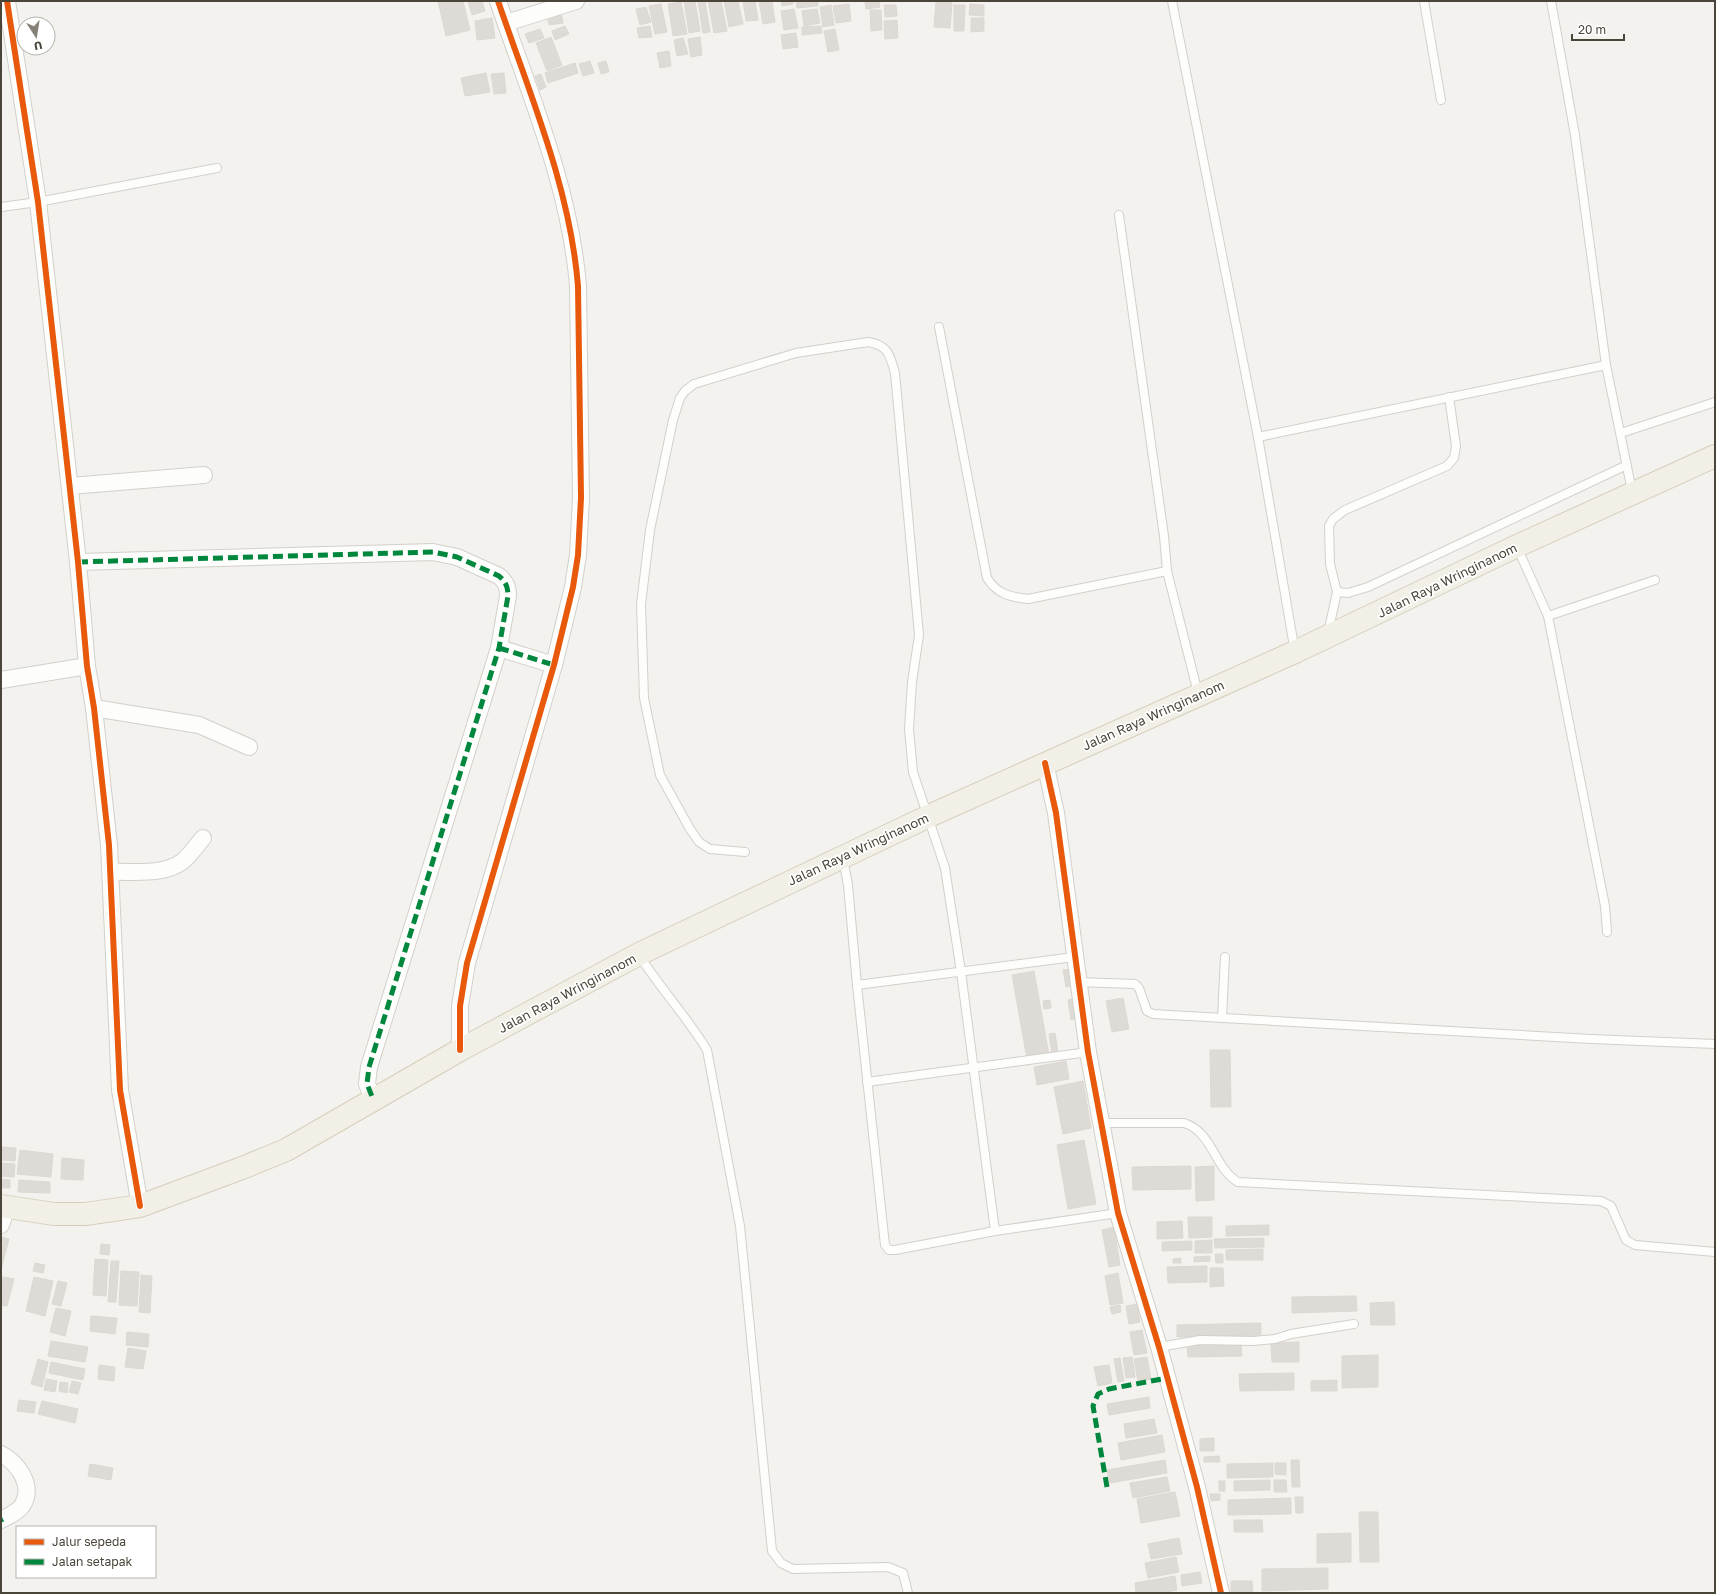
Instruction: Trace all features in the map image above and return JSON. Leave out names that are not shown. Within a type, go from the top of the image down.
[{"type":"main road","name":"Jalan Raya Wringinanom","points":[[3,1212],[86,1214],[140,1206],[235,1171],[286,1150],[460,1050],[639,954],[842,856],[1045,763],[1327,638],[1517,546],[1715,456]]},
{"type":"street","points":[[460,1050],[460,1006],[467,963],[554,665],[573,587],[580,532],[578,286],[570,221],[548,142],[498,1]]},
{"type":"street","points":[[506,23],[576,1]]},
{"type":"street","points":[[5,4],[38,202],[70,486],[87,666],[94,708],[110,872],[120,1090],[140,1206]]},
{"type":"street","points":[[70,486],[204,475]]},
{"type":"street","points":[[78,562],[433,552],[445,553],[476,565],[499,576],[505,581],[508,589],[508,596],[500,648],[369,1067],[367,1084],[373,1099]]},
{"type":"street","points":[[500,648],[554,665]]},
{"type":"street","points":[[1,680],[87,666]]},
{"type":"street","points":[[94,708],[198,725],[249,747]]},
{"type":"street","points":[[1045,763],[1056,813],[1077,982],[1088,1052],[1100,1123],[1118,1213],[1159,1348],[1197,1487],[1221,1593]]},
{"type":"street","points":[[110,872],[163,870],[173,868],[184,861],[203,838]]},
{"type":"street","points":[[1,1454],[10,1459],[24,1476],[26,1493],[22,1506],[15,1513],[1,1520]]},
{"type":"lane","points":[[1172,1],[1258,437],[1295,652]]},
{"type":"lane","points":[[1424,1],[1441,100]]},
{"type":"lane","points":[[1551,1],[1575,135],[1606,365],[1633,494]]},
{"type":"lane","points":[[1,207],[38,202],[217,168]]},
{"type":"lane","points":[[1119,215],[1164,536],[1167,571],[1199,694]]},
{"type":"lane","points":[[939,327],[987,578],[993,588],[1014,597],[1028,599],[1167,571]]},
{"type":"lane","points":[[745,852],[710,849],[700,842],[690,829],[660,775],[644,698],[641,604],[650,530],[673,420],[680,398],[685,391],[694,384],[796,353],[868,342],[880,344],[886,350],[893,366],[919,635],[912,682],[909,729],[914,772],[944,868],[961,972],[995,1231]]},
{"type":"lane","points":[[1258,437],[1606,365]]},
{"type":"lane","points":[[1327,638],[1337,592],[1330,564],[1328,539],[1329,526],[1333,519],[1345,510],[1447,466],[1454,458],[1456,446],[1449,397]]},
{"type":"lane","points":[[1621,433],[1715,402]]},
{"type":"lane","points":[[1337,592],[1348,593],[1368,588],[1627,465]]},
{"type":"lane","points":[[1517,546],[1548,616],[1605,906],[1608,932]]},
{"type":"lane","points":[[1548,616],[1655,580]]},
{"type":"lane","points":[[842,856],[848,885],[857,985],[885,1245],[889,1250],[895,1250],[995,1231],[1118,1213]]},
{"type":"lane","points":[[639,954],[653,977],[700,1038],[707,1050],[740,1226],[772,1551],[781,1563],[793,1569],[888,1567],[903,1573],[908,1593]]},
{"type":"lane","points":[[857,985],[1074,957]]},
{"type":"lane","points":[[1222,1018],[1225,957]]},
{"type":"lane","points":[[1077,982],[1135,984],[1139,988],[1147,1011],[1153,1014],[1583,1039],[1715,1044]]},
{"type":"lane","points":[[867,1082],[1088,1052]]},
{"type":"lane","points":[[1100,1123],[1184,1122],[1194,1126],[1214,1151],[1231,1177],[1238,1182],[1601,1202],[1611,1206],[1626,1240],[1635,1245],[1715,1252]]},
{"type":"lane","points":[[1159,1348],[1200,1340],[1253,1341],[1275,1339],[1291,1334],[1354,1324]]},
{"type":"building","points":[[438,1],[463,1],[470,30],[446,36]]},
{"type":"building","points":[[468,1],[482,1],[485,11],[472,15]]},
{"type":"building","points":[[695,1],[700,31],[689,33],[684,2]]},
{"type":"building","points":[[698,1],[705,1],[710,32],[703,33]]},
{"type":"building","points":[[708,1],[721,1],[727,31],[714,33]]},
{"type":"building","points":[[724,1],[738,1],[743,24],[729,27]]},
{"type":"building","points":[[743,1],[755,1],[758,20],[746,21]]},
{"type":"building","points":[[759,1],[772,1],[775,22],[763,24]]},
{"type":"building","points":[[781,1],[793,1],[793,4],[782,6]]},
{"type":"building","points":[[796,1],[818,1],[818,6],[797,8]]},
{"type":"building","points":[[865,1],[879,1],[880,7],[866,9]]},
{"type":"building","points":[[681,2],[687,34],[673,36],[668,4]]},
{"type":"building","points":[[936,2],[952,3],[950,28],[934,27]]},
{"type":"building","points":[[661,4],[667,32],[655,34],[649,6]]},
{"type":"building","points":[[849,4],[851,21],[836,23],[833,6]]},
{"type":"building","points":[[970,4],[984,5],[984,16],[969,15]]},
{"type":"building","points":[[831,5],[834,25],[823,27],[820,7]]},
{"type":"building","points":[[884,5],[896,5],[897,16],[885,17]]},
{"type":"building","points":[[954,5],[965,5],[964,31],[954,31]]},
{"type":"building","points":[[646,7],[651,22],[640,25],[636,9]]},
{"type":"building","points":[[794,9],[798,28],[784,30],[781,11]]},
{"type":"building","points":[[817,9],[820,23],[804,26],[802,11]]},
{"type":"building","points":[[870,10],[881,10],[882,30],[871,31]]},
{"type":"building","points":[[561,12],[563,23],[549,25],[547,14]]},
{"type":"building","points":[[492,18],[495,38],[477,40],[475,21]]},
{"type":"building","points":[[971,18],[984,18],[984,31],[971,32]]},
{"type":"building","points":[[897,20],[898,38],[885,39],[884,21]]},
{"type":"building","points":[[565,26],[569,34],[555,40],[552,31]]},
{"type":"building","points":[[650,26],[652,37],[639,38],[637,28]]},
{"type":"building","points":[[821,26],[822,33],[802,35],[802,27]]},
{"type":"building","points":[[540,29],[544,38],[529,43],[525,34]]},
{"type":"building","points":[[835,29],[839,50],[828,52],[824,31]]},
{"type":"building","points":[[796,33],[798,47],[783,49],[781,35]]},
{"type":"building","points":[[551,37],[562,65],[547,71],[536,43]]},
{"type":"building","points":[[700,37],[702,55],[691,57],[688,39]]},
{"type":"building","points":[[683,38],[688,54],[677,56],[674,40]]},
{"type":"building","points":[[669,51],[671,66],[660,68],[657,53]]},
{"type":"building","points":[[590,61],[594,73],[583,76],[579,64]]},
{"type":"building","points":[[606,61],[609,72],[601,74],[598,63]]},
{"type":"building","points":[[575,63],[578,73],[548,83],[545,73]]},
{"type":"building","points":[[486,73],[490,92],[465,96],[461,78]]},
{"type":"building","points":[[504,73],[506,93],[494,94],[491,74]]},
{"type":"building","points":[[541,74],[546,87],[540,90],[535,76]]},
{"type":"building","points":[[1072,969],[1075,985],[1066,987],[1063,970]]},
{"type":"building","points":[[1034,971],[1049,1055],[1027,1059],[1012,975]]},
{"type":"building","points":[[1075,998],[1079,1018],[1071,1020],[1068,1000]]},
{"type":"building","points":[[1123,998],[1129,1029],[1112,1032],[1106,1001]]},
{"type":"building","points":[[1050,1000],[1051,1008],[1044,1009],[1043,1001]]},
{"type":"building","points":[[1055,1033],[1058,1053],[1052,1054],[1049,1034]]},
{"type":"building","points":[[1210,1050],[1230,1050],[1231,1107],[1211,1107]]},
{"type":"building","points":[[1066,1061],[1069,1079],[1037,1085],[1034,1067]]},
{"type":"building","points":[[1083,1081],[1091,1128],[1063,1134],[1054,1087]]},
{"type":"building","points":[[1084,1140],[1096,1204],[1068,1209],[1057,1145]]},
{"type":"building","points":[[1,1147],[16,1148],[15,1161],[1,1160]]},
{"type":"building","points":[[20,1150],[53,1154],[51,1177],[17,1174]]},
{"type":"building","points":[[62,1158],[84,1160],[83,1180],[61,1179]]},
{"type":"building","points":[[1,1163],[15,1164],[14,1177],[1,1176]]},
{"type":"building","points":[[1191,1166],[1191,1189],[1133,1190],[1132,1167]]},
{"type":"building","points":[[1214,1166],[1214,1200],[1196,1201],[1195,1167]]},
{"type":"building","points":[[1,1179],[10,1180],[10,1188],[1,1188]]},
{"type":"building","points":[[19,1180],[50,1182],[50,1193],[18,1192]]},
{"type":"building","points":[[1188,1217],[1212,1217],[1212,1237],[1189,1238]]},
{"type":"building","points":[[1182,1221],[1183,1238],[1157,1239],[1157,1222]]},
{"type":"building","points":[[1269,1225],[1269,1235],[1226,1236],[1226,1226]]},
{"type":"building","points":[[1114,1227],[1120,1265],[1109,1267],[1102,1230]]},
{"type":"building","points":[[1,1237],[9,1239],[1,1270]]},
{"type":"building","points":[[1264,1238],[1264,1247],[1215,1248],[1214,1239]]},
{"type":"building","points":[[1212,1240],[1212,1253],[1195,1253],[1195,1241]]},
{"type":"building","points":[[1192,1241],[1192,1250],[1162,1251],[1162,1242]]},
{"type":"building","points":[[101,1244],[110,1245],[109,1255],[100,1254]]},
{"type":"building","points":[[1263,1249],[1263,1260],[1226,1260],[1226,1250]]},
{"type":"building","points":[[1215,1254],[1223,1254],[1223,1263],[1216,1263]]},
{"type":"building","points":[[1210,1256],[1210,1261],[1194,1262],[1194,1257]]},
{"type":"building","points":[[1181,1258],[1181,1263],[1173,1263],[1173,1259]]},
{"type":"building","points":[[95,1259],[108,1260],[106,1296],[93,1295]]},
{"type":"building","points":[[111,1261],[119,1261],[116,1302],[108,1302]]},
{"type":"building","points":[[35,1263],[45,1265],[43,1273],[33,1271]]},
{"type":"building","points":[[1207,1266],[1207,1282],[1168,1283],[1167,1267]]},
{"type":"building","points":[[1210,1268],[1223,1268],[1224,1286],[1210,1287]]},
{"type":"building","points":[[121,1271],[139,1272],[137,1306],[119,1305]]},
{"type":"building","points":[[1118,1273],[1123,1303],[1110,1305],[1105,1276]]},
{"type":"building","points":[[141,1275],[152,1276],[150,1313],[139,1312]]},
{"type":"building","points":[[3,1277],[14,1279],[7,1306],[1,1305],[1,1285]]},
{"type":"building","points":[[34,1277],[53,1281],[45,1316],[26,1311]]},
{"type":"building","points":[[58,1281],[67,1283],[61,1306],[52,1304]]},
{"type":"building","points":[[1356,1296],[1357,1311],[1292,1313],[1292,1297]]},
{"type":"building","points":[[1394,1302],[1395,1325],[1371,1325],[1370,1303]]},
{"type":"building","points":[[1137,1304],[1140,1322],[1129,1324],[1126,1306]]},
{"type":"building","points":[[1120,1305],[1121,1312],[1112,1314],[1110,1307]]},
{"type":"building","points":[[56,1308],[71,1311],[65,1336],[50,1332]]},
{"type":"building","points":[[91,1316],[117,1318],[115,1334],[90,1331]]},
{"type":"building","points":[[1261,1323],[1261,1335],[1177,1337],[1177,1325]]},
{"type":"building","points":[[1142,1330],[1147,1353],[1134,1355],[1130,1332]]},
{"type":"building","points":[[127,1332],[149,1334],[148,1347],[126,1345]]},
{"type":"building","points":[[51,1341],[88,1347],[85,1362],[48,1356]]},
{"type":"building","points":[[1299,1342],[1299,1362],[1272,1362],[1271,1343]]},
{"type":"building","points":[[1241,1343],[1242,1356],[1188,1357],[1187,1344]]},
{"type":"building","points":[[128,1348],[146,1351],[143,1369],[125,1367]]},
{"type":"building","points":[[1378,1355],[1378,1387],[1342,1388],[1342,1356]]},
{"type":"building","points":[[1132,1357],[1135,1377],[1126,1378],[1123,1358]]},
{"type":"building","points":[[1147,1357],[1151,1379],[1138,1382],[1134,1359]]},
{"type":"building","points":[[1120,1358],[1124,1381],[1118,1382],[1114,1359]]},
{"type":"building","points":[[38,1359],[48,1362],[42,1387],[31,1384]]},
{"type":"building","points":[[51,1362],[85,1369],[83,1380],[49,1373]]},
{"type":"building","points":[[99,1365],[115,1367],[114,1381],[98,1379]]},
{"type":"building","points":[[1109,1365],[1112,1383],[1098,1386],[1094,1367]]},
{"type":"building","points":[[1294,1373],[1294,1390],[1240,1391],[1239,1374]]},
{"type":"building","points":[[46,1379],[57,1381],[55,1392],[44,1390]]},
{"type":"building","points":[[1337,1380],[1337,1391],[1311,1391],[1311,1381]]},
{"type":"building","points":[[72,1381],[81,1383],[78,1394],[69,1392]]},
{"type":"building","points":[[60,1382],[68,1383],[67,1393],[59,1391]]},
{"type":"building","points":[[1149,1397],[1150,1408],[1109,1415],[1107,1404]]},
{"type":"building","points":[[19,1400],[36,1402],[34,1413],[17,1411]]},
{"type":"building","points":[[42,1401],[78,1409],[75,1423],[38,1414]]},
{"type":"building","points":[[1154,1419],[1157,1433],[1126,1438],[1124,1424]]},
{"type":"building","points":[[1162,1435],[1165,1452],[1121,1460],[1118,1443]]},
{"type":"building","points":[[1214,1438],[1214,1451],[1200,1451],[1200,1439]]},
{"type":"building","points":[[1219,1456],[1220,1462],[1204,1462],[1204,1457]]},
{"type":"building","points":[[1165,1460],[1167,1473],[1110,1483],[1107,1470]]},
{"type":"building","points":[[1291,1460],[1299,1460],[1300,1487],[1292,1487]]},
{"type":"building","points":[[1273,1463],[1273,1477],[1227,1478],[1227,1464]]},
{"type":"building","points":[[1275,1463],[1286,1463],[1286,1475],[1275,1474]]},
{"type":"building","points":[[90,1464],[113,1468],[111,1480],[88,1476]]},
{"type":"building","points":[[1167,1477],[1170,1491],[1133,1498],[1130,1483]]},
{"type":"building","points":[[1270,1480],[1270,1490],[1234,1491],[1234,1481]]},
{"type":"building","points":[[1274,1480],[1286,1480],[1287,1492],[1274,1492]]},
{"type":"building","points":[[1219,1481],[1225,1481],[1225,1491],[1219,1491]]},
{"type":"building","points":[[1175,1492],[1180,1516],[1141,1523],[1137,1499]]},
{"type":"building","points":[[1210,1494],[1220,1494],[1220,1500],[1211,1501]]},
{"type":"building","points":[[1295,1497],[1303,1497],[1303,1513],[1296,1513]]},
{"type":"building","points":[[1291,1498],[1291,1514],[1228,1515],[1228,1500]]},
{"type":"building","points":[[1359,1512],[1378,1512],[1379,1562],[1360,1562]]},
{"type":"building","points":[[1234,1520],[1262,1520],[1263,1532],[1234,1532]]},
{"type":"building","points":[[1351,1533],[1351,1562],[1317,1563],[1317,1534]]},
{"type":"building","points":[[1179,1538],[1182,1554],[1151,1559],[1148,1544]]},
{"type":"building","points":[[1176,1557],[1179,1572],[1148,1578],[1145,1563]]},
{"type":"building","points":[[1328,1568],[1328,1589],[1262,1591],[1262,1569]]},
{"type":"building","points":[[1200,1572],[1202,1583],[1182,1586],[1181,1575]]},
{"type":"building","points":[[1175,1576],[1177,1590],[1162,1593],[1136,1593],[1135,1583]]},
{"type":"building","points":[[1231,1581],[1252,1581],[1253,1593],[1231,1593]]},
{"type":"marked path","points":[[78,562],[433,552],[457,557],[499,576],[505,583],[508,596],[499,648],[369,1067],[367,1084],[373,1099]]},
{"type":"marked path","points":[[499,648],[554,665]]},
{"type":"marked path","points":[[1107,1487],[1093,1406],[1098,1394],[1109,1389],[1167,1378]]},
{"type":"cycle path","points":[[7,1],[38,202],[78,562],[87,666],[94,708],[109,845],[120,1090],[140,1206]]},
{"type":"cycle path","points":[[460,1050],[460,1006],[467,963],[554,665],[573,587],[578,555],[581,498],[578,286],[574,249],[558,177],[498,1]]},
{"type":"cycle path","points":[[1045,763],[1056,813],[1088,1052],[1118,1213],[1159,1347],[1197,1487],[1221,1593]]}]
